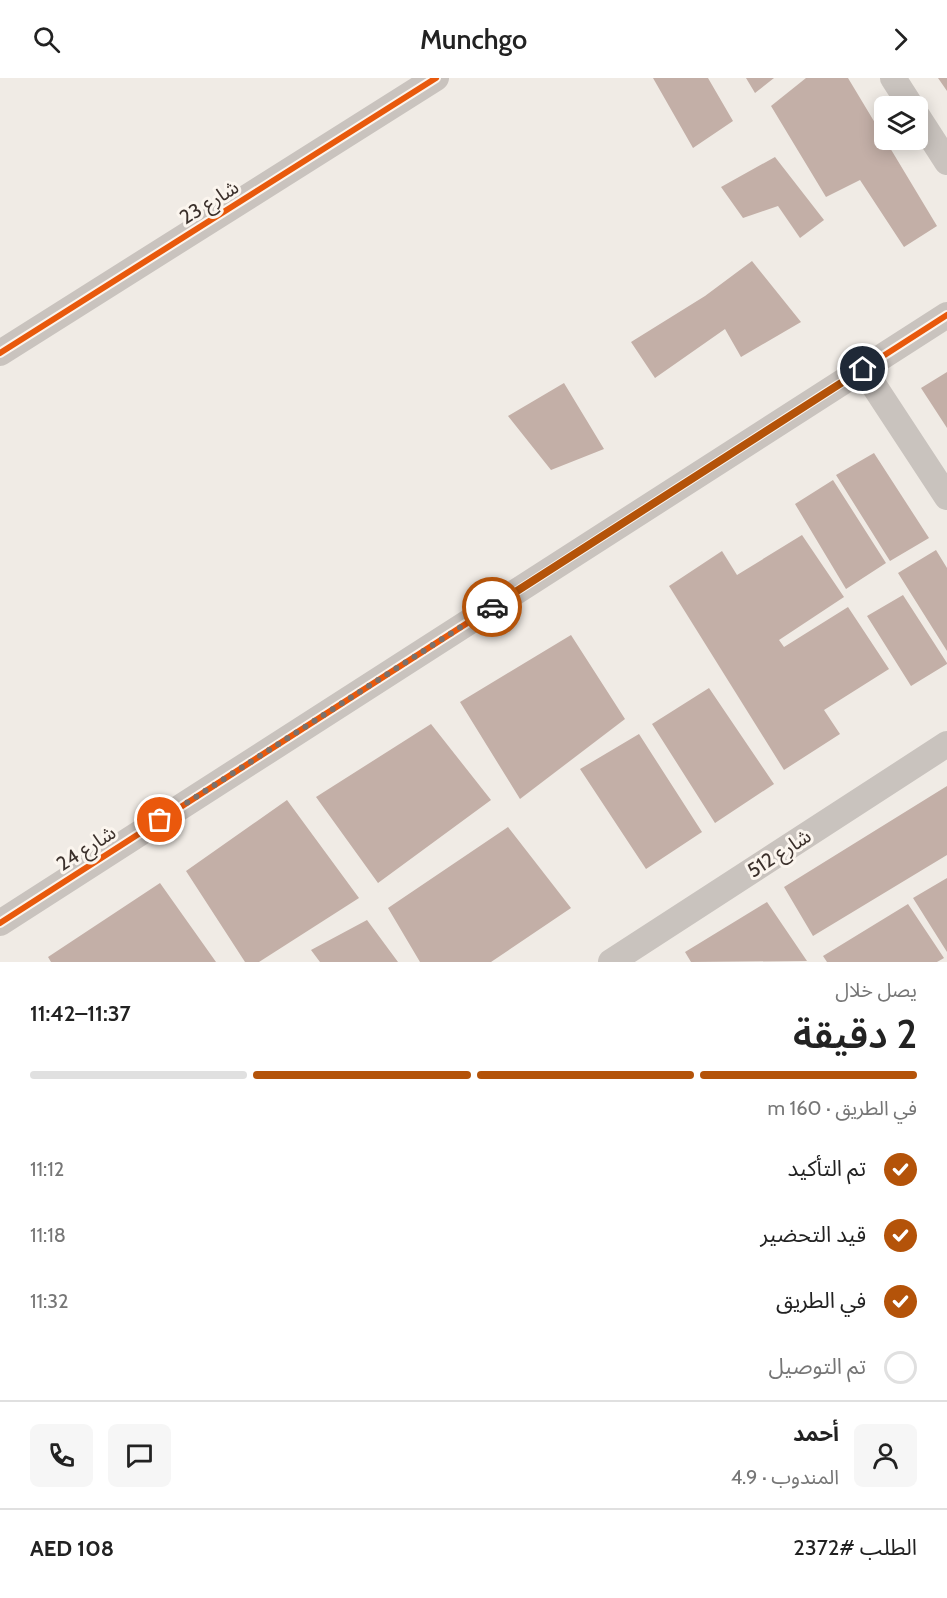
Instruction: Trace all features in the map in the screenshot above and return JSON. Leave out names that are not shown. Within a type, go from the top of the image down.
[{"type":"street","name":"شارع 23","points":[[0,353],[436,78]]},
{"type":"street","points":[[893,78],[905,96]]},
{"type":"street","points":[[928,133],[947,162]]},
{"type":"street","name":"شارع 24","points":[[0,922],[947,315]]},
{"type":"street","points":[[863,369],[947,497]]},
{"type":"street","name":"شارع 512","points":[[611,962],[947,744]]},
{"type":"building","points":[[653,78],[708,78],[733,121],[693,148]]},
{"type":"building","points":[[746,78],[774,78],[755,93]]},
{"type":"building","points":[[806,78],[848,78],[874,121],[874,150],[891,150],[937,226],[904,247],[860,180],[826,197],[771,106]]},
{"type":"building","points":[[938,78],[947,78],[947,91]]},
{"type":"building","points":[[775,157],[824,220],[800,238],[778,206],[743,218],[721,187]]},
{"type":"building","points":[[752,261],[801,322],[741,357],[725,329],[655,378],[631,342],[705,296]]},
{"type":"building","points":[[947,372],[947,428],[921,388]]},
{"type":"building","points":[[564,383],[604,449],[551,470],[508,416]]},
{"type":"building","points":[[874,453],[929,538],[890,561],[836,475]]},
{"type":"building","points":[[833,480],[886,563],[846,589],[795,504]]},
{"type":"building","points":[[802,535],[844,597],[779,640],[784,647],[848,607],[889,669],[824,710],[840,734],[784,770],[669,586],[722,551],[737,575]]},
{"type":"building","points":[[936,550],[947,568],[947,651],[898,573]]},
{"type":"building","points":[[903,595],[947,663],[911,686],[867,616]]},
{"type":"building","points":[[571,635],[625,719],[520,799],[460,702]]},
{"type":"building","points":[[709,688],[774,784],[715,823],[652,724]]},
{"type":"building","points":[[431,724],[491,800],[378,883],[316,797]]},
{"type":"building","points":[[639,734],[702,832],[646,869],[580,769]]},
{"type":"building","points":[[947,786],[947,855],[813,936],[784,887]]},
{"type":"building","points":[[287,800],[359,898],[259,962],[245,962],[186,871]]},
{"type":"building","points":[[508,827],[571,908],[491,962],[420,962],[388,908]]},
{"type":"building","points":[[947,878],[947,952],[913,898]]},
{"type":"building","points":[[160,883],[216,962],[51,962],[48,957]]},
{"type":"building","points":[[767,902],[807,961],[691,962],[685,952]]},
{"type":"building","points":[[908,904],[944,958],[937,962],[827,962],[823,956]]},
{"type":"building","points":[[367,920],[398,962],[320,962],[311,950]]},
{"type":"cycle path","points":[[0,353],[436,78]]},
{"type":"cycle path","points":[[0,923],[947,315]]},
{"type":"way so far","points":[[160,820],[492,607]]},
{"type":"route","points":[[492,607],[863,369]]}]
